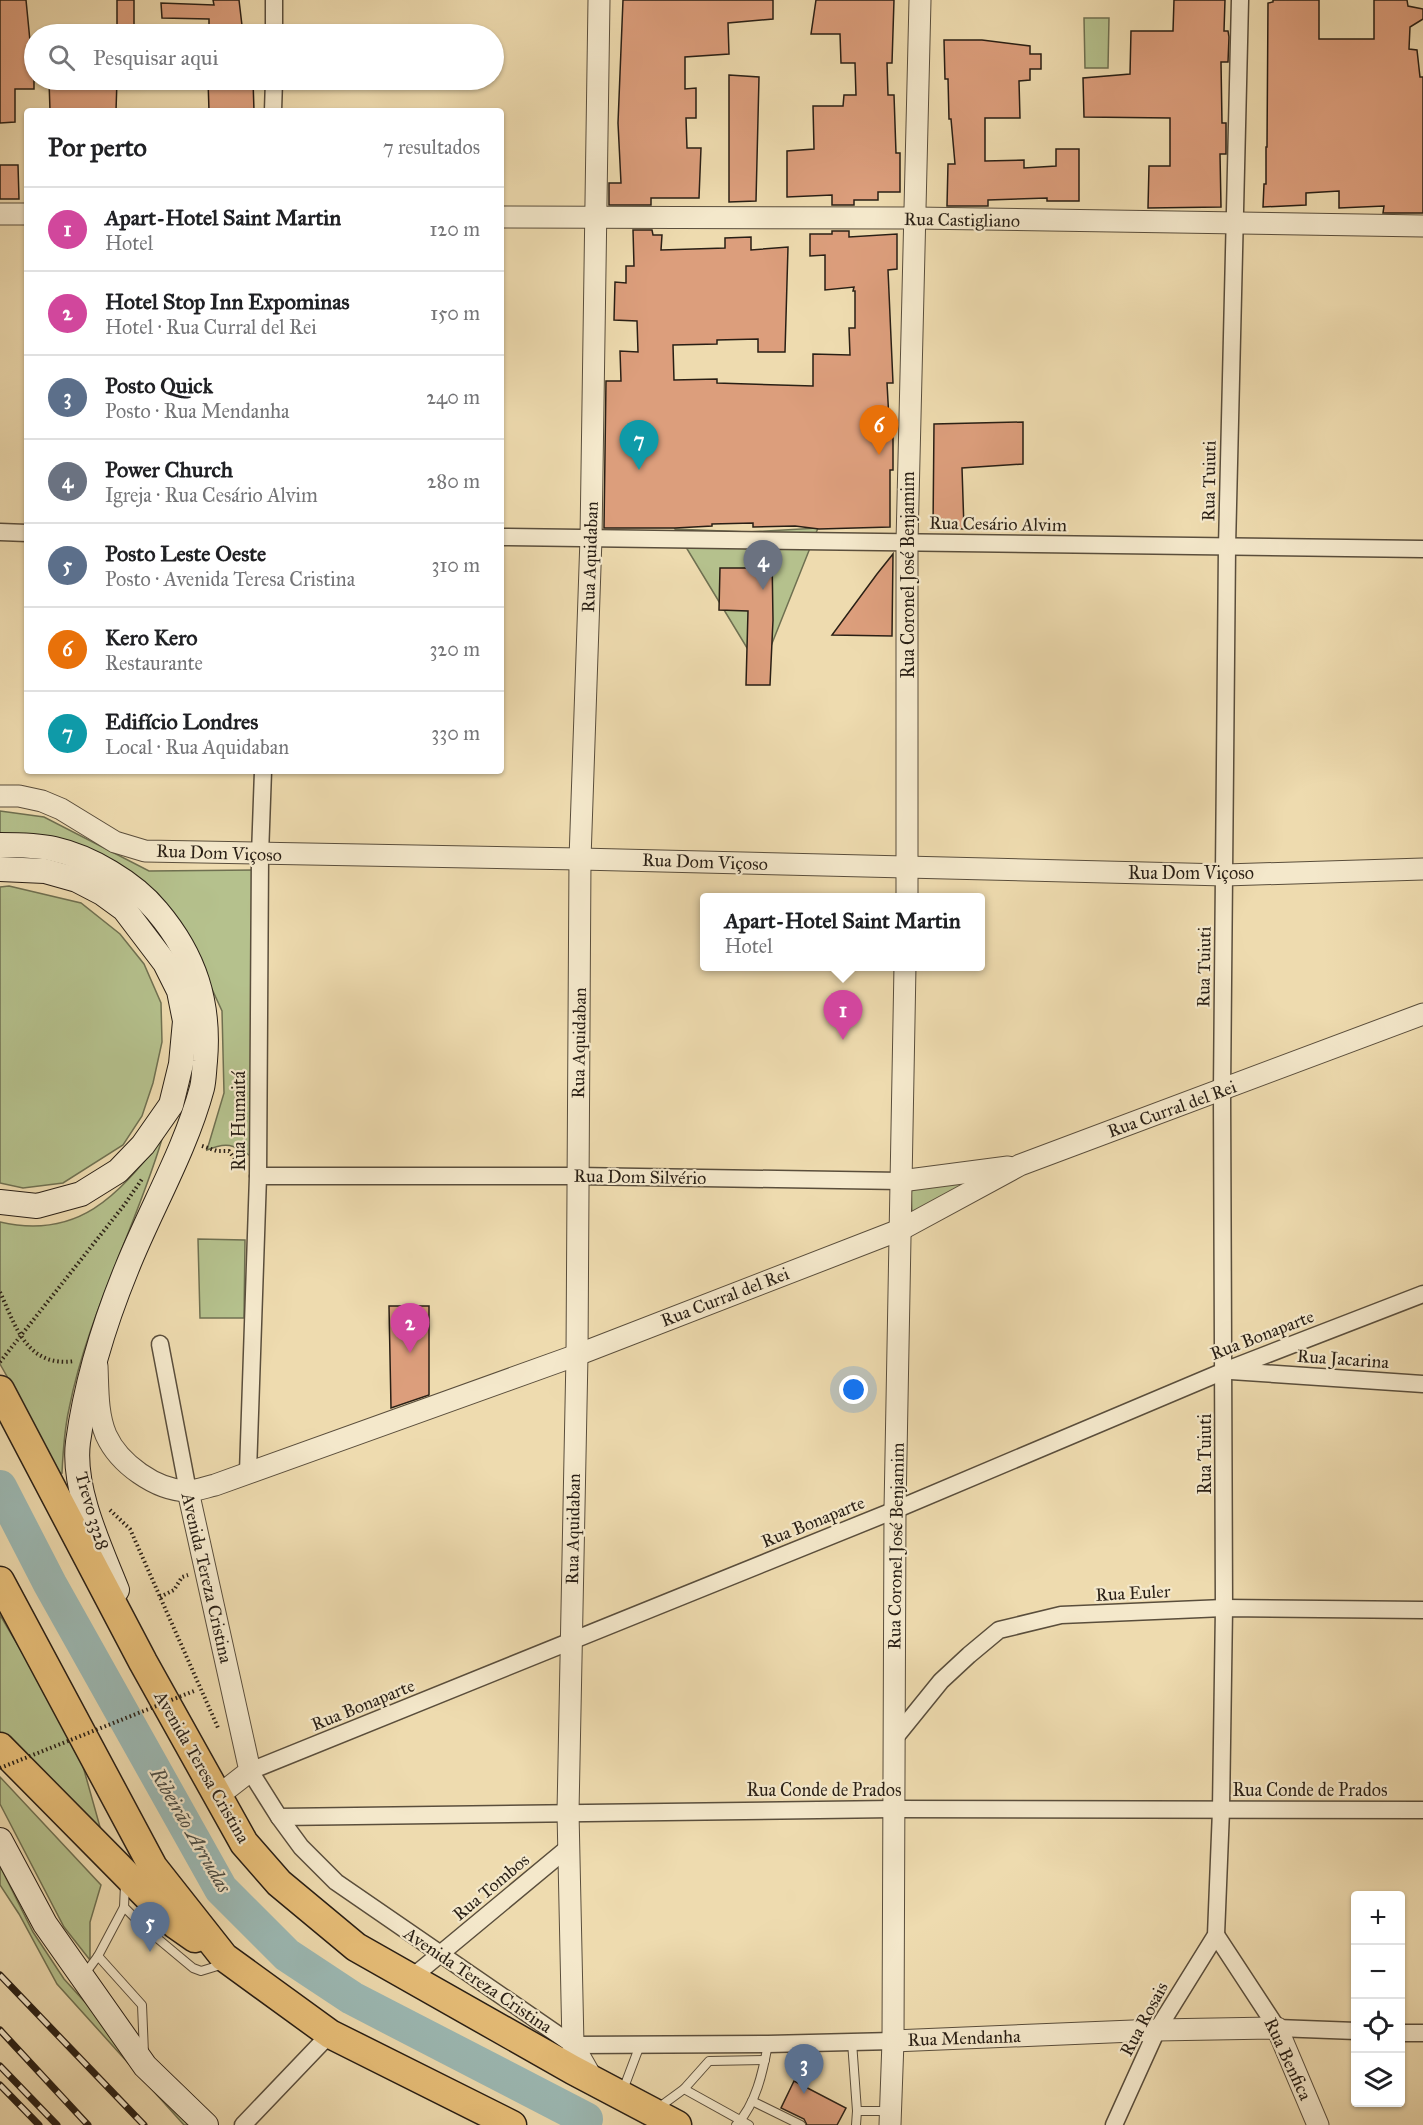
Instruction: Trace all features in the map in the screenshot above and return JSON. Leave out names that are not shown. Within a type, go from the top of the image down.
[{"type":"highway","name":"Avenida Teresa Cristina","points":[[0,1390],[143,1662],[244,1843],[279,1882],[356,1947],[665,2119]]},
{"type":"highway","points":[[0,1581],[153,1867],[227,1959]]},
{"type":"highway","points":[[85,1742],[126,1875],[152,1919],[175,1924],[330,2034],[512,2125]]},
{"type":"highway","points":[[0,1747],[126,1875]]},
{"type":"main road","name":"Trevo 3328","points":[[0,845],[55,849],[121,877],[147,898],[172,928],[190,957],[202,996],[207,1035],[202,1087],[184,1141],[126,1268],[89,1358],[77,1446],[79,1480],[90,1519],[143,1662]]},
{"type":"main road","points":[[0,869],[45,872],[76,880],[102,893],[124,909],[165,963],[178,991],[185,1022],[182,1064],[171,1105],[143,1145],[118,1171],[81,1194],[37,1206],[0,1202]]},
{"type":"main road","points":[[0,1840],[45,1924],[81,1978],[145,2066],[206,2125]]},
{"type":"street","points":[[274,0],[274,24]]},
{"type":"street","name":"Rua Aquidaban","points":[[593,2080],[573,2045],[568,1812],[577,1355],[580,859],[591,537],[599,0]]},
{"type":"street","name":"Rua Coronel José Benjamim","points":[[907,893],[907,542],[920,0]]},
{"type":"street","name":"Rua Tuiuti","points":[[1216,1935],[1221,1809],[1224,1608],[1222,1091],[1227,547],[1240,0]]},
{"type":"street","points":[[273,108],[274,90]]},
{"type":"street","points":[[0,214],[24,214]]},
{"type":"street","name":"Rua Castigliano","points":[[504,217],[915,218],[1234,225],[1423,226]]},
{"type":"street","points":[[0,532],[24,532]]},
{"type":"street","name":"Rua Cesário Alvim","points":[[504,537],[1423,549]]},
{"type":"street","name":"Rua Humaitá","points":[[248,1472],[258,1176],[260,855],[263,774]]},
{"type":"street","name":"Rua Dom Viçoso","points":[[0,796],[19,796],[42,801],[62,809],[115,842],[145,851],[1225,875],[1423,869]]},
{"type":"street","name":"Rua Coronel José Benjamim","points":[[890,2118],[896,1510],[905,971]]},
{"type":"street","name":"Rua Curral del Rei","points":[[89,1358],[106,1435],[121,1458],[161,1485],[188,1491],[215,1485],[577,1355],[902,1229],[1020,1166],[1423,1014]]},
{"type":"street","name":"Rua Dom Silvério","points":[[258,1176],[577,1176],[901,1181],[1020,1166]]},
{"type":"street","name":"Rua Bonaparte","points":[[250,1771],[896,1510],[1224,1371],[1423,1294]]},
{"type":"street","name":"Avenida Tereza Cristina","points":[[160,1344],[188,1491],[250,1771]]},
{"type":"street","name":"Rua Jacarina","points":[[1224,1371],[1423,1384]]},
{"type":"street","name":"Rua Euler","points":[[894,1739],[941,1681],[999,1630],[1061,1615],[1224,1608],[1423,1610]]},
{"type":"street","points":[[218,1796],[250,1771],[279,1817]]},
{"type":"street","name":"Rua Conde de Prados","points":[[279,1817],[893,1809],[1423,1809]]},
{"type":"street","name":"Avenida Tereza Cristina","points":[[279,1817],[301,1847],[336,1882],[573,2045]]},
{"type":"street","name":"Rua Tombos","points":[[410,1979],[569,1847]]},
{"type":"street","name":"Rua Benfica","points":[[1216,1935],[1277,2028],[1318,2125]]},
{"type":"street","name":"Rua Rosais","points":[[1114,2125],[1156,2030],[1216,1935]]},
{"type":"street","name":"Rua Mendanha","points":[[573,2045],[640,2045],[766,2052],[852,2042],[1156,2030],[1277,2028],[1351,2031]]},
{"type":"street","points":[[1405,2033],[1423,2033]]},
{"type":"street","points":[[243,2125],[330,2034]]},
{"type":"lane","points":[[81,1978],[98,1956],[124,1907],[126,1875]]},
{"type":"lane","points":[[124,1907],[152,1919]]},
{"type":"lane","points":[[98,1956],[142,2006],[145,2066]]},
{"type":"lane","points":[[852,2042],[856,2125]]},
{"type":"lane","points":[[621,2095],[640,2045]]},
{"type":"lane","points":[[665,2119],[684,2089],[709,2061],[766,2052],[752,2101],[738,2122]]},
{"type":"lane","points":[[684,2089],[738,2122],[749,2125]]},
{"type":"lane","points":[[752,2101],[801,2125]]},
{"type":"lane","points":[[857,2111],[890,2118]]},
{"type":"path","points":[[0,1292],[20,1334],[35,1354],[64,1363],[89,1358]]},
{"type":"path","points":[[130,1529],[197,1690],[224,1740]]},
{"type":"path","points":[[160,1597],[174,1590]]},
{"type":"path","points":[[0,1768],[197,1690]]},
{"type":"green space","points":[[1084,18],[1109,18],[1108,68],[1085,68]]},
{"type":"green space","points":[[818,528],[761,671],[675,529],[748,532]]},
{"type":"green space","points":[[0,811],[44,817],[149,871],[256,870],[252,1157],[225,1145],[207,1150],[224,1093],[222,1011],[194,950],[140,890],[0,844]]},
{"type":"green space","points":[[9,886],[81,903],[120,934],[144,964],[161,1003],[162,1042],[153,1083],[142,1116],[123,1145],[63,1183],[23,1188],[0,1183],[0,887]]},
{"type":"green space","points":[[162,1139],[139,1206],[87,1340],[67,1417],[62,1473],[55,1474],[34,1424],[0,1364],[0,1222],[28,1226],[52,1225],[74,1219],[94,1209],[129,1179]]},
{"type":"green space","points":[[979,1177],[912,1215],[911,1189]]},
{"type":"green space","points":[[198,1239],[245,1240],[244,1318],[200,1318]]},
{"type":"green space","points":[[0,1615],[77,1745],[102,1834],[0,1737]]},
{"type":"green space","points":[[0,1777],[101,1885],[90,1922],[90,1960],[64,1927],[0,1804]]},
{"type":"green space","points":[[0,1866],[33,1932],[64,1979],[197,2125],[184,2125],[57,1984],[19,1914],[0,1885]]},
{"type":"building","points":[[0,0],[26,0],[28,24],[24,24],[24,89],[15,89],[15,122],[0,123]]},
{"type":"building","points":[[117,0],[134,0],[134,24],[117,24]]},
{"type":"building","points":[[213,0],[239,0],[242,24],[209,24],[209,19],[162,18],[161,3],[214,5]]},
{"type":"building","points":[[623,0],[773,0],[773,19],[728,23],[729,54],[685,57],[685,89],[696,88],[696,118],[686,118],[687,148],[701,148],[699,198],[651,198],[651,205],[609,205],[609,183],[621,183],[618,123]]},
{"type":"building","points":[[816,0],[894,0],[892,63],[887,63],[888,95],[894,95],[896,153],[900,153],[900,192],[878,192],[878,200],[854,200],[854,205],[832,205],[832,195],[787,197],[787,151],[814,149],[813,106],[843,106],[844,95],[856,95],[855,63],[841,63],[840,34],[811,34]]},
{"type":"building","points":[[1174,0],[1225,0],[1224,31],[1228,31],[1229,37],[1228,62],[1221,62],[1222,123],[1226,123],[1226,154],[1220,154],[1221,207],[1148,208],[1149,166],[1170,166],[1170,118],[1084,117],[1083,78],[1130,74],[1131,31],[1173,31]]},
{"type":"building","points":[[1273,0],[1319,0],[1319,39],[1374,39],[1374,0],[1407,0],[1408,6],[1423,9],[1423,19],[1410,27],[1409,49],[1417,50],[1420,77],[1423,77],[1423,213],[1383,213],[1384,206],[1339,208],[1339,191],[1306,193],[1306,205],[1263,207],[1267,147],[1268,3]]},
{"type":"building","points":[[944,40],[982,40],[1030,46],[1030,54],[1041,54],[1041,69],[1030,69],[1030,80],[1019,81],[1020,118],[985,118],[985,161],[1024,160],[1024,168],[1056,166],[1056,149],[1079,149],[1079,201],[1047,201],[1047,198],[988,200],[988,206],[947,206],[948,164],[955,164],[951,119],[949,119],[948,79],[945,79]]},
{"type":"building","points":[[729,75],[759,77],[756,201],[729,202]]},
{"type":"building","points":[[49,90],[117,90],[116,108],[50,108]]},
{"type":"building","points":[[208,90],[253,90],[254,108],[209,108]]},
{"type":"building","points":[[0,165],[18,165],[19,199],[0,199]]},
{"type":"building","points":[[633,230],[652,230],[653,235],[662,235],[661,250],[725,248],[725,238],[751,237],[751,250],[788,247],[785,352],[758,352],[758,339],[717,340],[717,344],[673,345],[674,380],[717,379],[717,383],[813,386],[813,354],[850,355],[849,328],[855,328],[855,291],[853,291],[854,287],[825,290],[825,255],[810,256],[810,234],[849,231],[849,237],[897,234],[897,269],[888,270],[893,383],[887,383],[890,438],[893,438],[893,470],[890,470],[890,527],[819,529],[795,526],[753,527],[753,523],[675,528],[604,528],[606,381],[621,381],[620,351],[638,352],[637,321],[614,320],[615,282],[626,283],[626,266],[634,266]]},
{"type":"building","points":[[1023,422],[1023,464],[962,468],[964,529],[933,528],[934,424]]},
{"type":"building","points":[[893,554],[892,636],[832,635],[877,574]]},
{"type":"building","points":[[749,555],[772,556],[773,620],[770,685],[746,685],[748,611],[719,610],[720,568],[748,568]]},
{"type":"building","points":[[389,1306],[429,1306],[429,1395],[391,1408]]},
{"type":"building","points":[[794,2081],[846,2108],[837,2125],[807,2125],[804,2119],[781,2108]]},
{"type":"waterway","name":"Ribeirão Arrudas","points":[[0,1487],[50,1584],[221,1889],[287,1955],[352,1998],[586,2119]]},
{"type":"railway","points":[[0,1975],[144,2125]]},
{"type":"railway","points":[[0,2030],[88,2125]]},
{"type":"railway","points":[[0,2066],[57,2125]]},
{"type":"railway","points":[[0,2085],[39,2125]]},
{"type":"place","name":"Kero Kero","points":[[879,455]]},
{"type":"place","name":"Edifício Londres","points":[[639,470]]},
{"type":"place","name":"Power Church","points":[[763,590]]},
{"type":"place","name":"Apart-Hotel Saint Martin","points":[[843,1040]]},
{"type":"place","name":"Hotel Stop Inn Expominas","points":[[410,1353]]},
{"type":"place","name":"Posto Leste Oeste","points":[[150,1952]]},
{"type":"place","name":"Posto Quick","points":[[804,2094]]}]
